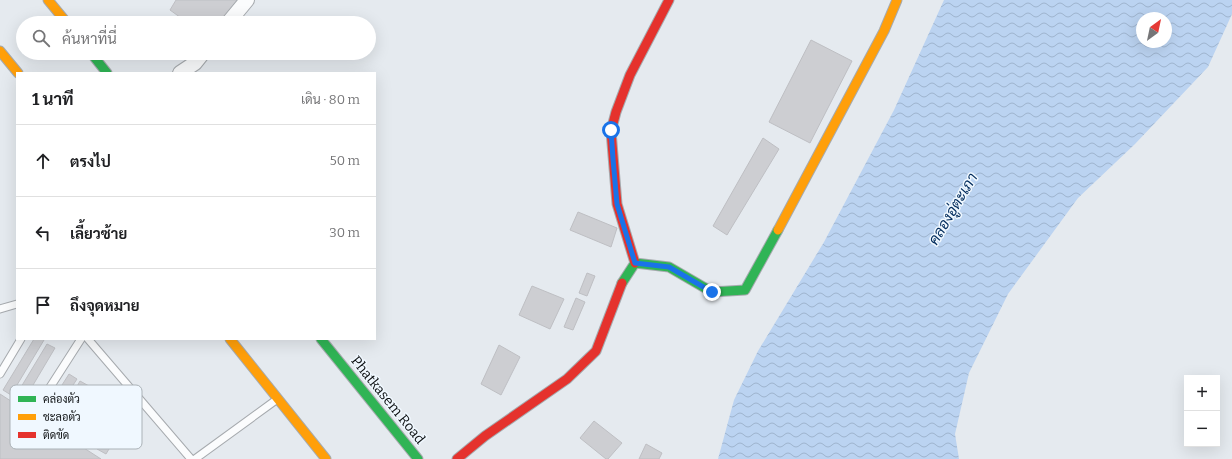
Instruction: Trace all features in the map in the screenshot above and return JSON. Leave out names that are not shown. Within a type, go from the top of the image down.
[{"type":"main road","points":[[48,0],[61,16]]},
{"type":"main road","points":[[635,263],[617,204],[611,130],[630,75],[669,0]]},
{"type":"main road","points":[[635,263],[669,267],[712,292],[745,290],[880,38],[897,0]]},
{"type":"main road","points":[[0,51],[17,72]]},
{"type":"main road","points":[[96,60],[105,72]]},
{"type":"main road","points":[[457,459],[485,436],[567,379],[596,351],[623,280],[635,263]]},
{"type":"main road","points":[[231,340],[326,459]]},
{"type":"main road","name":"Phatkasem Road","points":[[322,340],[418,459]]},
{"type":"street","points":[[234,16],[247,0]]},
{"type":"street","points":[[182,72],[198,60]]},
{"type":"lane","points":[[0,309],[16,304]]},
{"type":"lane","points":[[0,374],[20,340]]},
{"type":"lane","points":[[51,385],[79,340]]},
{"type":"lane","points":[[89,340],[127,385]]},
{"type":"lane","points":[[196,459],[277,399]]},
{"type":"lane","points":[[142,402],[191,459]]},
{"type":"water","name":"คลองอู่ตะเภา","points":[[944,0],[1232,0],[1232,14],[1208,67],[1135,144],[1078,198],[1008,294],[969,373],[955,434],[959,459],[718,459],[734,400],[758,351],[824,242],[894,110]]},
{"type":"building","points":[[176,0],[238,0],[227,16],[178,16],[170,10]]},
{"type":"building","points":[[811,40],[852,61],[810,143],[769,122]]},
{"type":"building","points":[[763,138],[779,149],[727,235],[713,226]]},
{"type":"building","points":[[578,212],[617,228],[611,247],[570,230]]},
{"type":"building","points":[[587,273],[595,276],[587,296],[579,293]]},
{"type":"building","points":[[532,286],[564,299],[550,329],[519,315]]},
{"type":"building","points":[[576,298],[585,302],[573,330],[564,327]]},
{"type":"building","points":[[33,340],[44,340],[17,385],[10,385],[10,394],[3,390]]},
{"type":"building","points":[[47,344],[55,348],[33,385],[22,385]]},
{"type":"building","points":[[499,345],[520,357],[501,395],[481,384]]},
{"type":"building","points":[[69,374],[77,379],[73,385],[62,385]]},
{"type":"building","points":[[80,381],[87,385],[78,385]]},
{"type":"building","points":[[0,394],[10,400],[10,449],[85,449],[101,459],[0,459]]},
{"type":"building","points":[[594,421],[622,443],[608,459],[580,438]]},
{"type":"building","points":[[646,444],[662,453],[659,459],[639,459]]},
{"type":"building","points":[[97,449],[109,449],[106,454]]},
{"type":"traffic: fast","points":[[97,60],[106,72]]},
{"type":"traffic: fast","points":[[622,283],[635,263],[669,267],[712,292],[745,290],[778,230]]},
{"type":"traffic: fast","points":[[322,340],[418,459]]},
{"type":"traffic: slow","points":[[48,0],[61,16]]},
{"type":"traffic: slow","points":[[778,230],[884,31],[897,0]]},
{"type":"traffic: slow","points":[[0,51],[17,72]]},
{"type":"traffic: slow","points":[[231,340],[326,459]]},
{"type":"traffic: jam","points":[[635,263],[617,204],[611,131],[616,112],[630,75],[669,0]]},
{"type":"traffic: jam","points":[[457,459],[485,436],[567,379],[596,351],[622,283]]},
{"type":"route","points":[[611,130],[617,204],[635,263],[669,267],[712,292]]}]
